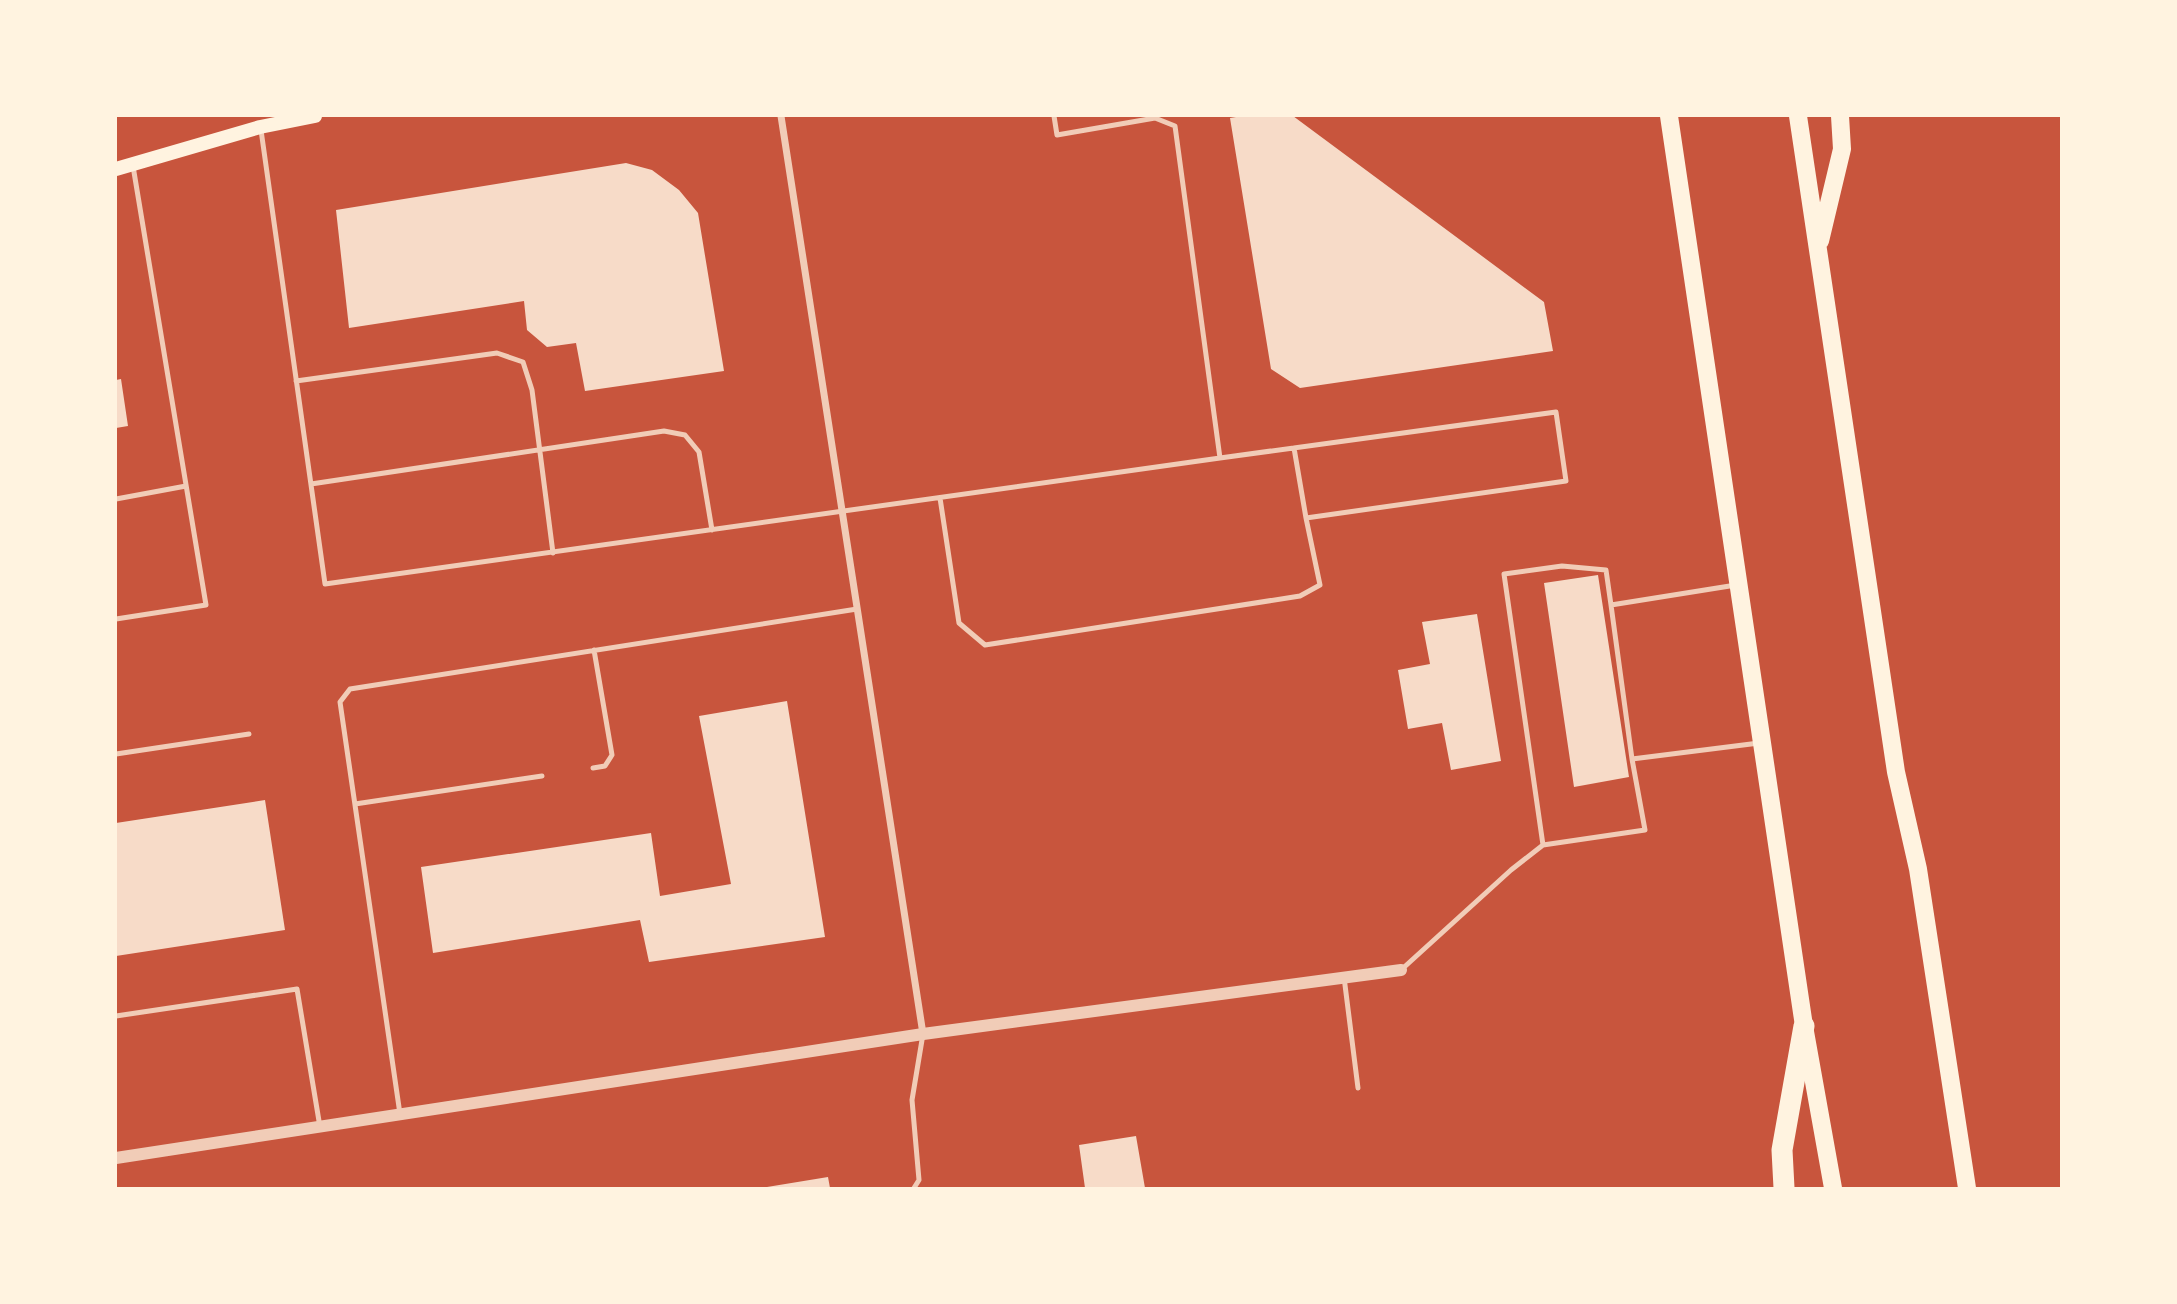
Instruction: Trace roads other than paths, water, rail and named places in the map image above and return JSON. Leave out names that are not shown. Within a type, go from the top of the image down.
[{"type":"highway","points":[[1784,1188],[1782,1150],[1804,1026]]},
{"type":"main road","points":[[116,169],[132,162],[260,127],[315,116]]},
{"type":"main road","points":[[1670,116],[1804,1026],[1833,1188]]},
{"type":"main road","points":[[1798,116],[1896,772],[1918,869],[1967,1188]]},
{"type":"main road","points":[[1818,251],[1842,149],[1840,116]]},
{"type":"street","points":[[781,116],[923,1034]]},
{"type":"street","points":[[116,1158],[923,1034],[1401,970]]},
{"type":"lane","points":[[1054,116],[1057,135],[1155,118],[1175,127],[1220,458]]},
{"type":"lane","points":[[260,127],[325,584],[1556,412],[1566,481],[1306,518]]},
{"type":"lane","points":[[116,619],[205,605],[132,162]]},
{"type":"lane","points":[[296,381],[497,353],[523,362],[532,390],[553,553]]},
{"type":"lane","points":[[311,484],[664,430],[685,435],[699,452],[712,530]]},
{"type":"lane","points":[[940,498],[959,623],[985,645],[1300,596],[1320,585],[1294,448]]},
{"type":"lane","points":[[116,499],[186,486]]},
{"type":"lane","points":[[1401,970],[1511,870],[1543,845],[1645,830],[1632,759],[1606,570],[1562,566],[1504,574],[1543,845]]},
{"type":"lane","points":[[1611,604],[1739,584]]},
{"type":"lane","points":[[400,1114],[340,702],[350,689],[857,609]]},
{"type":"lane","points":[[593,768],[604,766],[612,755],[594,650]]},
{"type":"lane","points":[[116,754],[249,734]]},
{"type":"lane","points":[[1632,759],[1763,742]]},
{"type":"lane","points":[[355,804],[542,776]]},
{"type":"lane","points":[[1344,977],[1358,1088]]},
{"type":"lane","points":[[116,1016],[297,989],[320,1127]]},
{"type":"lane","points":[[914,1188],[919,1181],[912,1100],[923,1034]]}]
